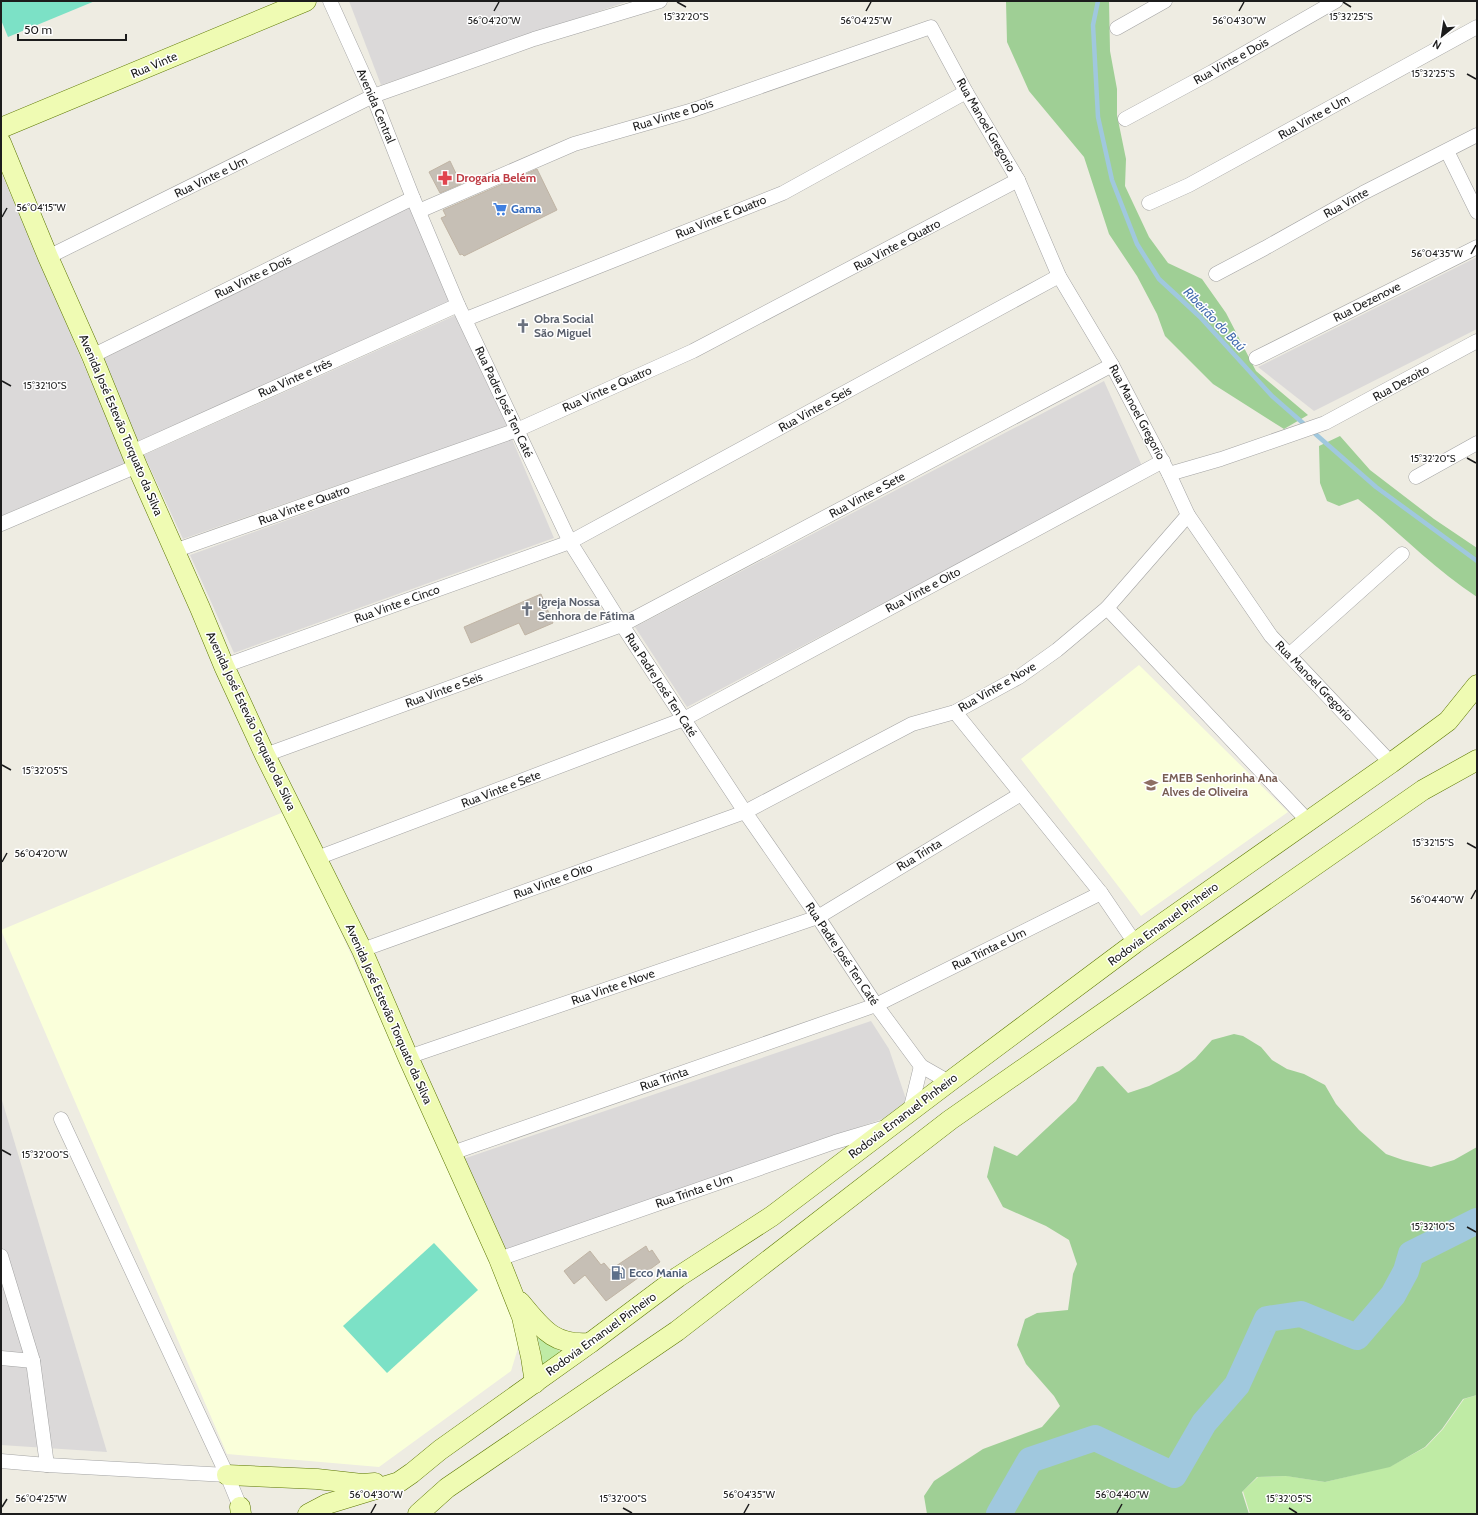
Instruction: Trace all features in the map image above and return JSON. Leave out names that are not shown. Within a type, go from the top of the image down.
[{"type":"main road","name":"Rua Vinte","points":[[1,128],[306,1]]},
{"type":"main road","name":"Avenida José Estevão Torquato da Silva","points":[[1,143],[48,257],[92,356],[224,666],[265,755],[362,950],[408,1057],[499,1259],[522,1317],[535,1383]]},
{"type":"main road","name":"Rodovia Emanuel Pinheiro","points":[[308,1514],[327,1504],[399,1482],[440,1450],[535,1383],[678,1277],[772,1216],[948,1082],[1135,943],[1392,763],[1448,721],[1477,685]]},
{"type":"main road","points":[[418,1514],[447,1488],[677,1331],[950,1120],[1423,790],[1477,760]]},
{"type":"main road","name":"Avenida José Estevão Torquato da Silva","points":[[514,1295],[544,1330],[559,1339],[575,1344],[590,1343]]},
{"type":"main road","points":[[227,1475],[316,1479],[362,1484],[399,1482]]},
{"type":"street","name":"Avenida Central","points":[[330,1],[373,96],[419,211]]},
{"type":"street","points":[[373,96],[534,39],[660,1]]},
{"type":"street","points":[[1117,28],[1165,1]]},
{"type":"street","name":"Rua Vinte e Dois","points":[[1125,119],[1212,72],[1336,1]]},
{"type":"street","name":"Rua Vinte e Dois","points":[[419,211],[574,144],[693,110],[931,27]]},
{"type":"street","name":"Rua Manoel Gregorio","points":[[931,27],[966,92],[1018,180],[1059,276],[1112,365],[1163,461],[1188,514],[1271,636],[1392,763]]},
{"type":"street","name":"Rua Vinte e Um","points":[[1150,203],[1188,186],[1477,27]]},
{"type":"street","name":"Rua Vinte E Quatro","points":[[466,319],[783,193],[966,92]]},
{"type":"street","name":"Rua Vinte e Um","points":[[48,257],[373,96]]},
{"type":"street","name":"Rua Vinte","points":[[1216,274],[1363,193],[1477,136]]},
{"type":"street","points":[[1447,152],[1477,212]]},
{"type":"street","name":"Rua Vinte e Quatro","points":[[174,551],[516,430],[693,351],[1018,180]]},
{"type":"street","name":"Rua Vinte e Dois","points":[[92,356],[413,198]]},
{"type":"street","name":"Rua Padre José Ten Caté","points":[[419,211],[458,305],[466,319],[516,430],[570,542],[622,625],[745,812],[818,917],[876,1005],[921,1066]]},
{"type":"street","name":"Rua Dezenove","points":[[1256,358],[1477,247]]},
{"type":"street","name":"Rua Vinte e Seis","points":[[570,542],[1059,276]]},
{"type":"street","name":"Rua Vinte e três","points":[[1,524],[458,305]]},
{"type":"street","name":"Rua Dezoito","points":[[1169,474],[1221,459],[1325,423],[1477,341]]},
{"type":"street","name":"Rua Vinte e Sete","points":[[622,625],[1112,365]]},
{"type":"street","points":[[1416,477],[1477,443]]},
{"type":"street","name":"Rua Vinte e Oito","points":[[684,719],[1163,461]]},
{"type":"street","name":"Rua Vinte e Nove","points":[[745,812],[912,724],[955,712],[1019,677],[1057,650],[1107,608],[1188,514]]},
{"type":"street","name":"Rua Vinte e Cinco","points":[[224,666],[570,542]]},
{"type":"street","points":[[1289,655],[1402,554]]},
{"type":"street","points":[[1107,608],[1308,821]]},
{"type":"street","name":"Rua Vinte e Seis","points":[[265,755],[622,625]]},
{"type":"street","points":[[955,712],[1101,893],[1135,943]]},
{"type":"street","name":"Rua Vinte e Sete","points":[[317,858],[684,719]]},
{"type":"street","name":"Rua Trinta","points":[[818,917],[1021,794]]},
{"type":"street","name":"Rua Vinte e Oito","points":[[362,950],[745,812]]},
{"type":"street","name":"Rua Trinta e Um","points":[[876,1005],[1101,893]]},
{"type":"street","name":"Rua Vinte e Nove","points":[[408,1057],[818,917]]},
{"type":"street","name":"Rua Trinta","points":[[452,1153],[876,1005]]},
{"type":"street","points":[[910,1111],[921,1066],[948,1082]]},
{"type":"street","points":[[61,1119],[227,1475],[242,1512]]},
{"type":"street","name":"Rua Trinta e Um","points":[[499,1259],[835,1142],[890,1126]]},
{"type":"street","points":[[1,1256],[33,1361],[46,1465]]},
{"type":"street","points":[[1,1358],[33,1361]]},
{"type":"street","points":[[1,1461],[46,1465],[227,1475]]},
{"type":"shaded area","points":[[349,1],[629,1],[381,85]]},
{"type":"shaded area","points":[[1,172],[126,463],[1,516]]},
{"type":"shaded area","points":[[409,206],[450,301],[137,442],[101,360]]},
{"type":"shaded area","points":[[1477,257],[1477,329],[1314,411],[1258,367]]},
{"type":"shaded area","points":[[456,315],[508,426],[183,539],[144,455]]},
{"type":"shaded area","points":[[1104,381],[1142,466],[687,707],[635,627]]},
{"type":"shaded area","points":[[512,439],[554,538],[234,653],[190,555]]},
{"type":"shaded area","name":"EMEB Senhorinha Ana Alves de Oliveira","points":[[1139,665],[1288,812],[1141,916],[1021,759]]},
{"type":"shaded area","points":[[286,811],[518,1323],[518,1348],[511,1371],[379,1467],[227,1454],[1,930]]},
{"type":"shaded area","points":[[871,1021],[889,1049],[907,1102],[888,1117],[501,1252],[463,1159]]},
{"type":"shaded area","points":[[1,1097],[107,1452],[1,1445]]},
{"type":"green space","points":[[1,1],[95,1],[8,37],[1,20]]},
{"type":"green space","points":[[1006,1],[1109,1],[1110,51],[1117,89],[1117,115],[1126,159],[1125,186],[1149,237],[1168,263],[1202,279],[1226,313],[1256,371],[1308,415],[1284,429],[1213,384],[1165,336],[1157,314],[1137,276],[1109,234],[1084,157],[1029,91],[1007,42]]},
{"type":"green space","points":[[1340,436],[1370,470],[1434,519],[1477,548],[1477,597],[1431,562],[1358,499],[1339,506],[1327,501],[1320,483],[1319,446]]},
{"type":"green space","points":[[1234,1034],[1243,1036],[1261,1047],[1272,1060],[1287,1069],[1304,1074],[1325,1085],[1336,1104],[1359,1130],[1386,1154],[1431,1167],[1454,1160],[1477,1147],[1477,1395],[1463,1399],[1442,1429],[1425,1447],[1390,1467],[1325,1482],[1286,1476],[1257,1477],[1242,1492],[1249,1514],[927,1514],[924,1496],[934,1481],[983,1449],[1042,1427],[1060,1406],[1054,1396],[1026,1364],[1017,1345],[1025,1319],[1037,1313],[1068,1310],[1073,1274],[1077,1264],[1069,1240],[1046,1226],[1003,1207],[987,1177],[994,1146],[1017,1156],[1076,1101],[1097,1067],[1103,1066],[1128,1093],[1149,1086],[1179,1071],[1195,1059],[1212,1040]]},
{"type":"green space","points":[[434,1243],[478,1290],[387,1373],[343,1326]]},
{"type":"green space","points":[[537,1334],[562,1353],[541,1366],[541,1353]]},
{"type":"green space","points":[[1477,1395],[1477,1514],[1250,1514],[1243,1491],[1258,1477],[1287,1476],[1325,1482],[1391,1466],[1426,1447],[1443,1429],[1464,1399]]},
{"type":"building","points":[[450,161],[461,184],[440,193],[429,172]]},
{"type":"building","name":"Gama","points":[[537,169],[557,210],[464,256],[462,254],[460,255],[441,218],[446,216],[443,210]]},
{"type":"building","name":"Igreja Nossa Senhora de Fátima","points":[[541,594],[553,623],[525,635],[519,623],[471,643],[464,627]]},
{"type":"building","name":"Ecco Mania","points":[[646,1246],[649,1252],[652,1250],[660,1262],[606,1301],[585,1275],[574,1284],[564,1271],[590,1251],[601,1265],[604,1263],[610,1270]]},
{"type":"waterway","name":"Ribeirão do Baú","points":[[1098,1],[1093,25],[1098,117],[1112,180],[1137,244],[1159,279],[1200,317],[1272,396],[1376,487],[1477,561]]},
{"type":"waterway","points":[[999,1514],[1030,1460],[1095,1438],[1174,1475],[1204,1423],[1237,1385],[1267,1319],[1301,1314],[1357,1337],[1393,1295],[1406,1271],[1411,1254],[1477,1221]]},
{"type":"place","name":"Drogaria Belém","points":[[445,178]]},
{"type":"place","name":"Gama","points":[[500,209]]},
{"type":"place","name":"Obra Social São Miguel","points":[[523,326]]},
{"type":"place","name":"Igreja Nossa Senhora de Fátima","points":[[527,609]]},
{"type":"place","name":"EMEB Senhorinha Ana Alves de Oliveira","points":[[1151,785]]},
{"type":"place","name":"Ecco Mania","points":[[618,1273]]}]
